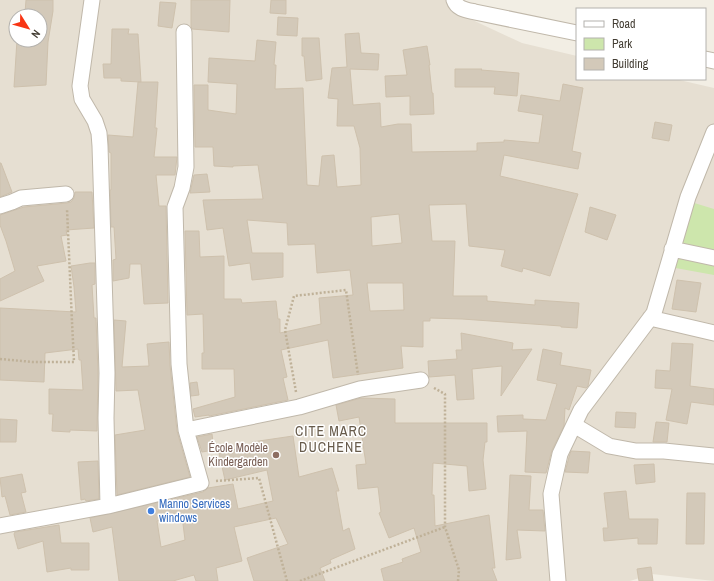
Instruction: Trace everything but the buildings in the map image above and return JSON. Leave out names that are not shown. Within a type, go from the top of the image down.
[{"type":"street","points":[[92,0],[80,86],[82,99],[95,121],[99,133],[100,146],[107,373],[106,418],[108,506]]},
{"type":"street","points":[[454,0],[454,3],[460,8],[576,33]]},
{"type":"street","points":[[0,526],[108,506],[201,482],[186,430],[179,364],[175,206],[182,188],[186,167],[184,32]]},
{"type":"street","points":[[558,581],[551,494],[560,454],[581,410],[654,313],[688,197],[714,132]]},
{"type":"street","points":[[0,206],[21,198],[66,194]]},
{"type":"street","points":[[672,249],[714,258]]},
{"type":"street","points":[[650,318],[714,333]]},
{"type":"street","points":[[186,430],[299,407],[360,389],[421,380]]},
{"type":"street","points":[[574,425],[609,446],[636,451],[664,450],[714,456]]},
{"type":"path","points":[[0,359],[32,362],[74,362],[69,267],[69,222],[66,194]]},
{"type":"path","points":[[299,407],[284,330],[294,296],[346,290],[360,389]]},
{"type":"path","points":[[421,380],[445,394],[445,526],[459,570],[458,581]]},
{"type":"path","points":[[201,482],[259,478],[287,581]]},
{"type":"path","points":[[300,581],[445,526]]},
{"type":"shaded area","points":[[0,0],[448,0],[449,9],[522,43],[576,56],[576,80],[679,80],[714,88],[714,581],[652,574],[630,581],[0,581]]},
{"type":"green space","points":[[691,202],[714,209],[714,275],[670,267]]},
{"type":"place","name":"École Modèle Kindergarden","points":[[276,455]]},
{"type":"place","name":"Manno Services windows","points":[[151,511]]},
{"type":"district","name":"CITE MARC DUCHENE","points":[[331,440]]}]
